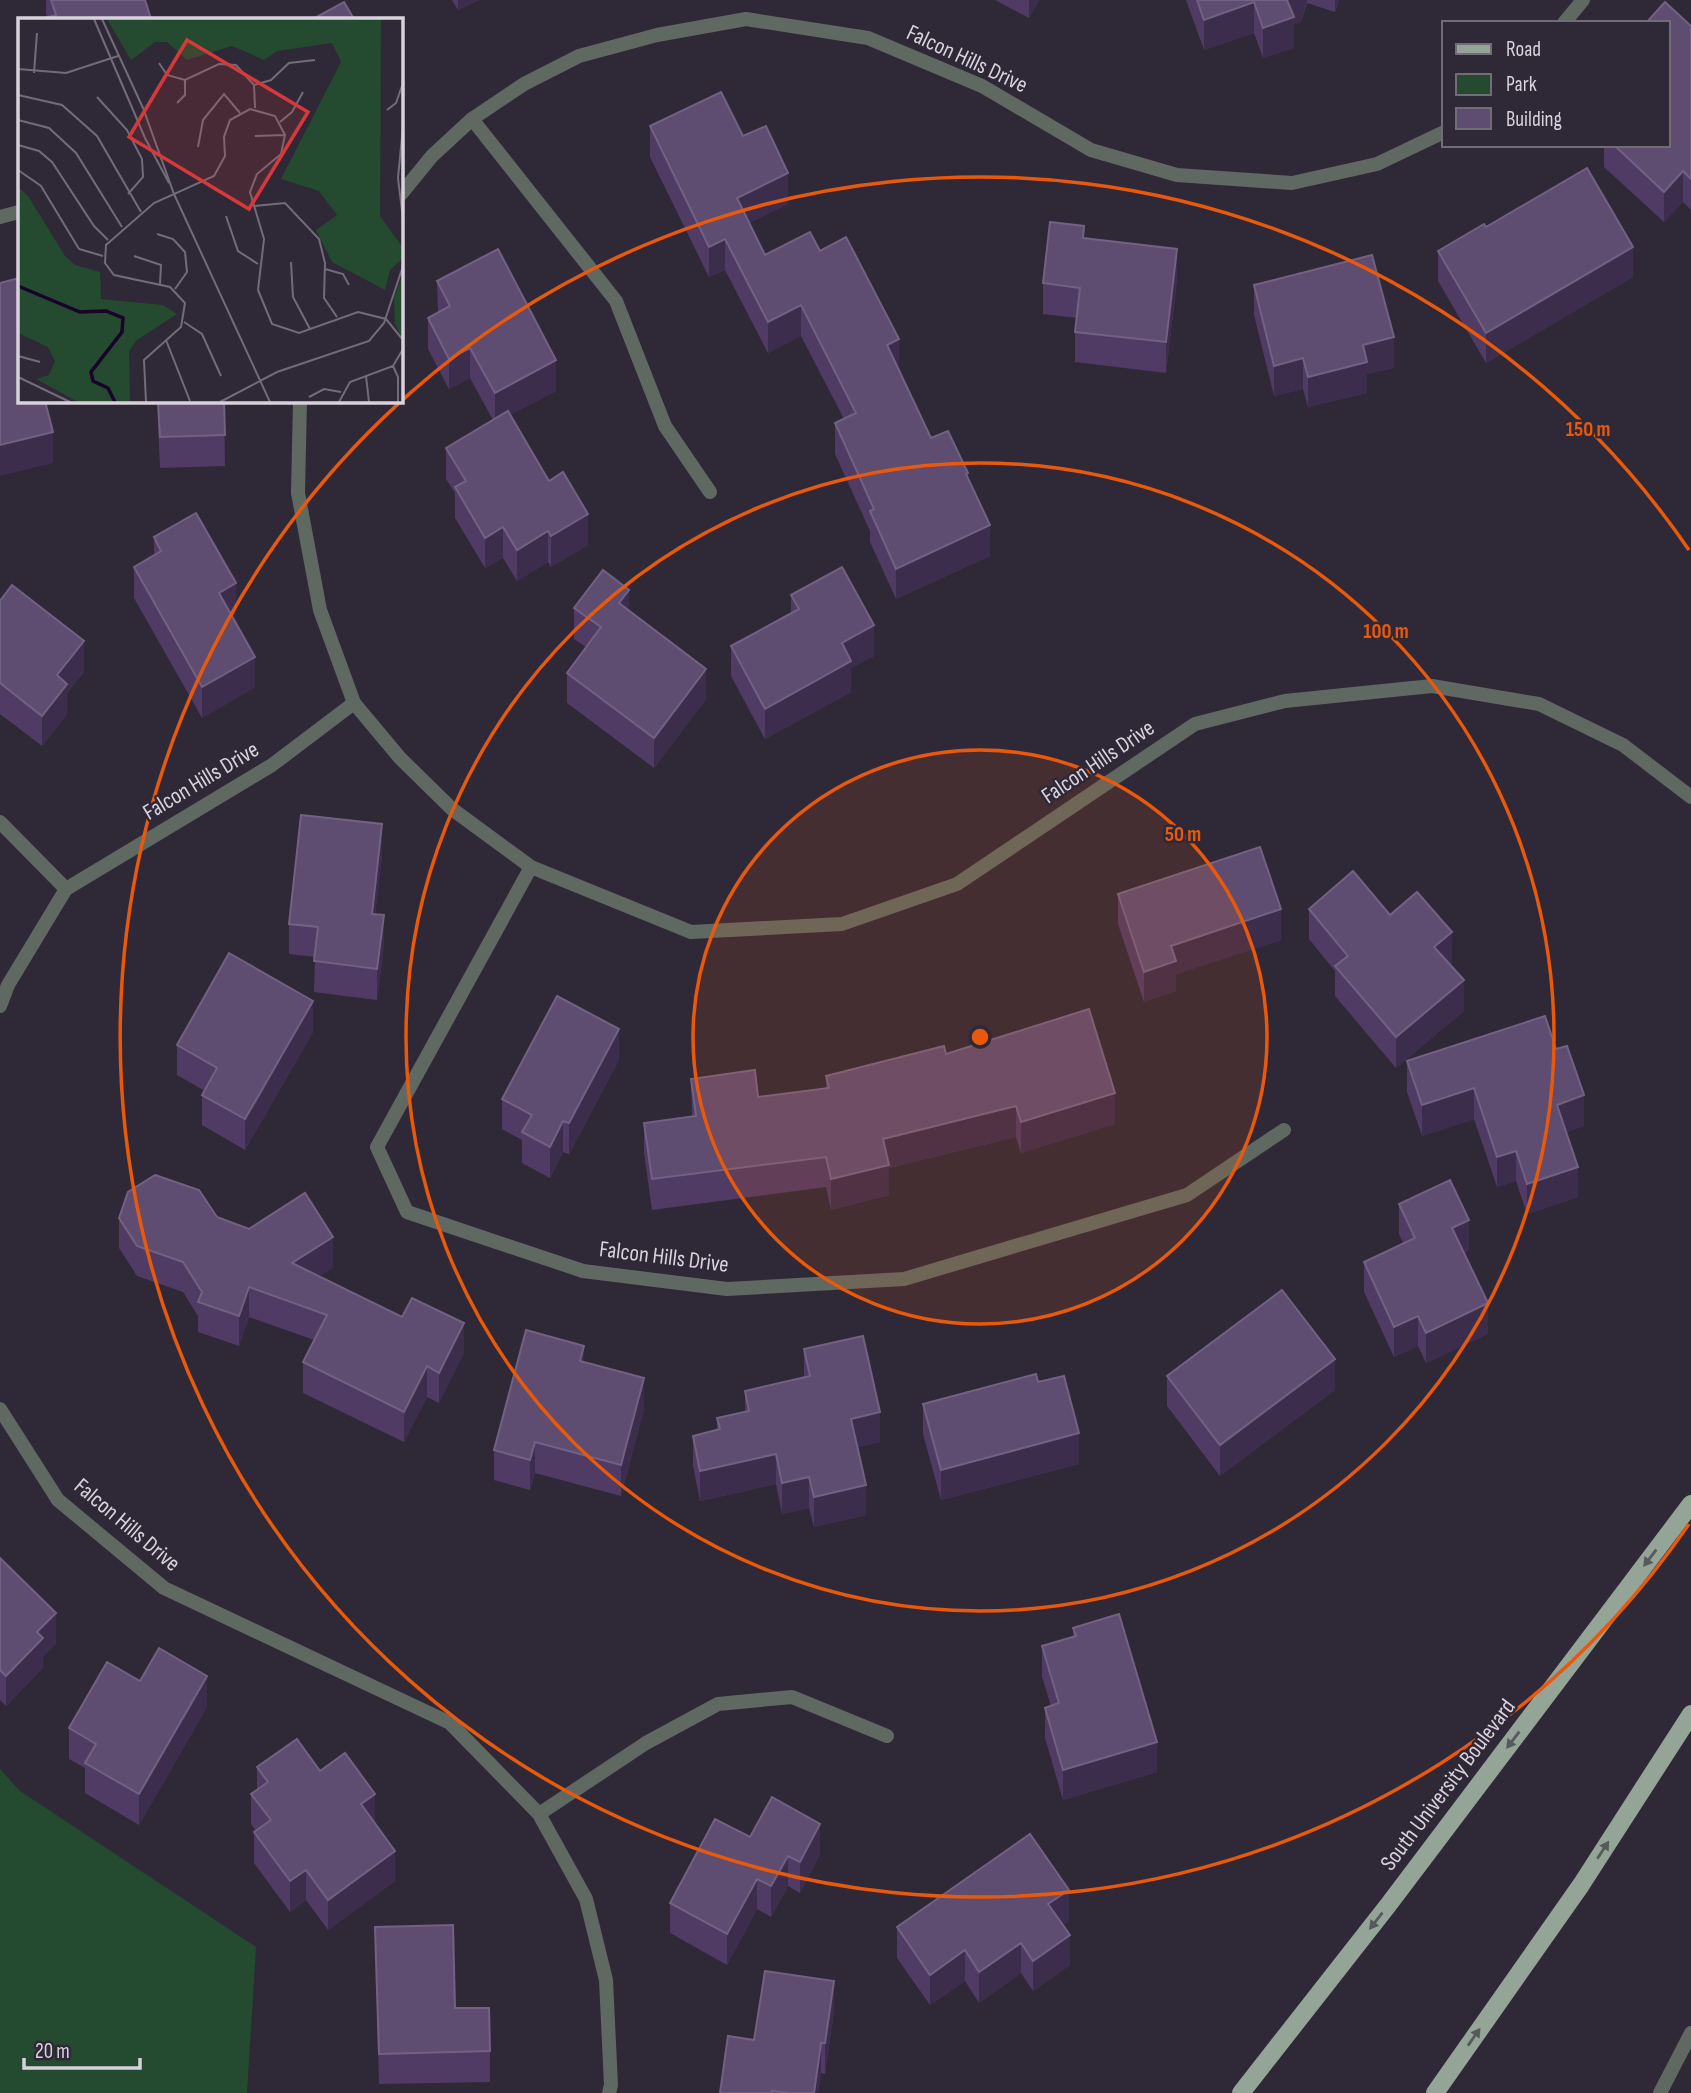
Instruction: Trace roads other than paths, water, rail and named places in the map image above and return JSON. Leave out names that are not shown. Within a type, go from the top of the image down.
[{"type":"main road","name":"South University Boulevard","points":[[1241,2093],[1389,1903],[1691,1504]]},
{"type":"main road","points":[[1434,2093],[1581,1885],[1691,1714]]},
{"type":"street","points":[[1566,21],[1583,0]]},
{"type":"street","name":"Falcon Hills Drive","points":[[402,193],[432,156],[472,119],[524,85],[579,56],[657,35],[746,19],[868,38],[982,86],[1091,150],[1177,175],[1292,183],[1377,164],[1442,133]]},
{"type":"street","points":[[472,119],[616,301],[665,426],[710,492]]},
{"type":"street","points":[[0,217],[18,212]]},
{"type":"street","name":"Falcon Hills Drive","points":[[300,402],[298,493],[320,610],[355,703],[400,758],[452,809],[531,867],[691,932],[842,923],[957,884],[1195,724],[1285,701],[1432,686],[1539,705],[1623,745],[1691,797]]},
{"type":"street","name":"Falcon Hills Drive","points":[[0,1006],[8,985],[66,889],[272,765],[355,703]]},
{"type":"street","points":[[0,822],[66,889]]},
{"type":"street","name":"Falcon Hills Drive","points":[[531,867],[377,1147],[407,1212],[596,1273],[727,1289],[904,1279],[1187,1195],[1284,1130]]},
{"type":"street","name":"Falcon Hills Drive","points":[[0,1409],[58,1500],[164,1588],[450,1723],[539,1814],[586,1899],[589,1910],[606,1980],[610,2093]]},
{"type":"street","points":[[539,1814],[646,1743],[718,1704],[792,1698],[887,1736]]},
{"type":"street","points":[[1660,2093],[1691,2033]]}]
